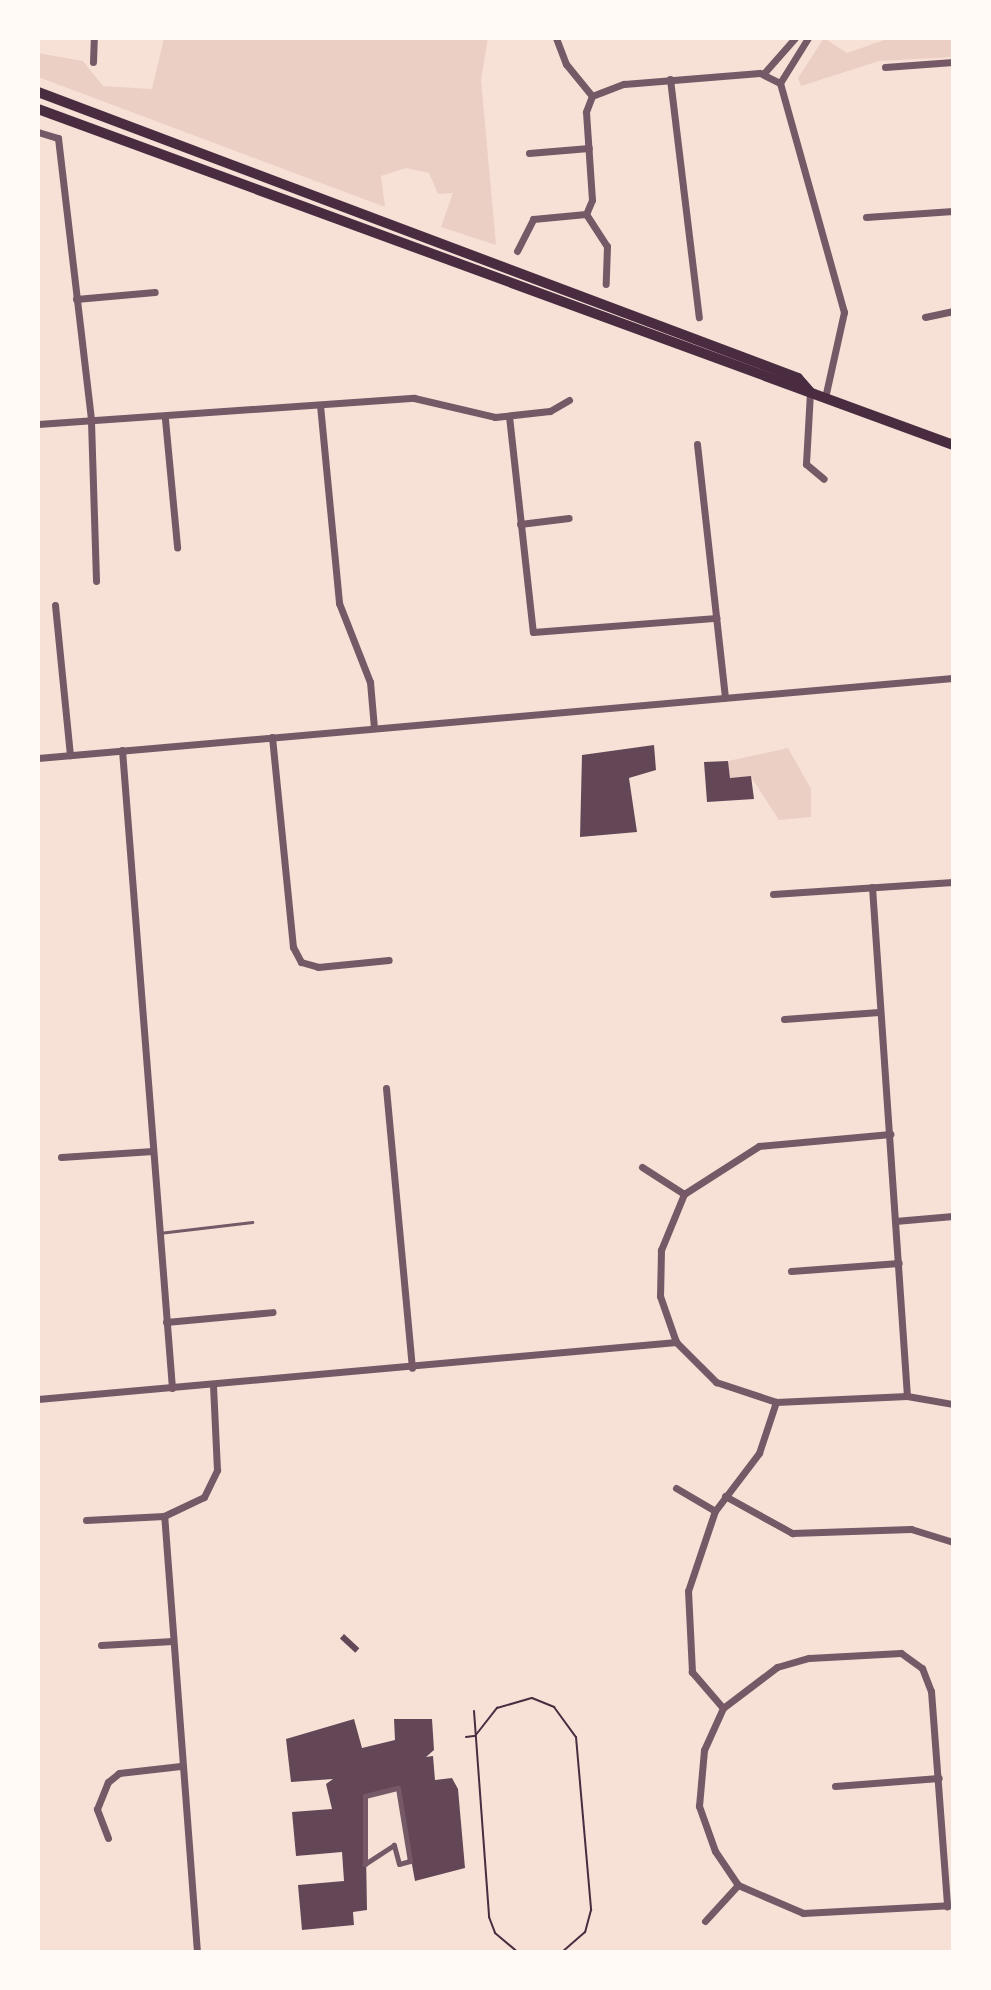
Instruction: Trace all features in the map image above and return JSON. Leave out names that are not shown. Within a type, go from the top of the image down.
[{"type":"main road","points":[[38,92],[707,342],[798,378],[810,392]]},
{"type":"main road","points":[[38,109],[953,445]]},
{"type":"street","points":[[93,62],[94,38]]},
{"type":"street","points":[[556,38],[592,96],[589,148],[592,200],[586,214]]},
{"type":"street","points":[[765,72],[795,38]]},
{"type":"street","points":[[780,83],[808,38]]},
{"type":"street","points":[[885,67],[953,62]]},
{"type":"street","points":[[592,96],[670,79],[765,72],[780,83],[844,312],[825,398]]},
{"type":"street","points":[[670,79],[699,317]]},
{"type":"street","points":[[38,132],[52,131],[76,299],[91,421],[96,581]]},
{"type":"street","points":[[529,153],[589,148]]},
{"type":"street","points":[[866,217],[953,211]]},
{"type":"street","points":[[517,251],[533,219],[586,214]]},
{"type":"street","points":[[586,214],[607,246],[606,284]]},
{"type":"street","points":[[76,299],[155,292]]},
{"type":"street","points":[[925,317],[953,311]]},
{"type":"street","points":[[810,392],[806,464],[824,479]]},
{"type":"street","points":[[38,424],[165,419],[428,398],[509,416],[569,400]]},
{"type":"street","points":[[320,405],[339,603],[370,682],[374,728]]},
{"type":"street","points":[[509,416],[533,632],[716,618]]},
{"type":"street","points":[[165,419],[177,547]]},
{"type":"street","points":[[697,444],[725,697]]},
{"type":"street","points":[[520,524],[569,518]]},
{"type":"street","points":[[55,605],[70,755]]},
{"type":"street","points":[[38,758],[953,678]]},
{"type":"street","points":[[272,737],[288,923],[301,962],[318,967],[389,960]]},
{"type":"street","points":[[122,750],[172,1388]]},
{"type":"street","points":[[773,894],[953,882]]},
{"type":"street","points":[[872,887],[907,1396]]},
{"type":"street","points":[[784,1019],[879,1012]]},
{"type":"street","points":[[386,1088],[412,1368]]},
{"type":"street","points":[[890,1134],[759,1146],[684,1194],[669,1223],[659,1274],[676,1342],[716,1382],[776,1402],[907,1396],[953,1404]]},
{"type":"street","points":[[61,1157],[153,1151]]},
{"type":"street","points":[[642,1167],[684,1194]]},
{"type":"street","points":[[895,1221],[953,1216]]},
{"type":"street","points":[[791,1271],[899,1263]]},
{"type":"street","points":[[166,1322],[273,1312]]},
{"type":"street","points":[[38,1399],[412,1368],[676,1342]]},
{"type":"street","points":[[86,1520],[164,1516],[204,1497],[217,1470],[213,1384]]},
{"type":"street","points":[[723,1708],[692,1672],[686,1623],[688,1591],[715,1511],[759,1453],[776,1402]]},
{"type":"street","points":[[676,1488],[715,1511]]},
{"type":"street","points":[[725,1496],[792,1533],[911,1529],[953,1542]]},
{"type":"street","points":[[164,1516],[197,1952]]},
{"type":"street","points":[[101,1645],[173,1641]]},
{"type":"street","points":[[901,1653],[927,1677],[950,1906],[803,1913],[738,1885],[715,1851],[699,1806],[704,1750],[723,1708],[777,1667],[809,1658],[901,1653]]},
{"type":"street","points":[[108,1838],[97,1809],[108,1782],[119,1773],[181,1766]]},
{"type":"street","points":[[835,1786],[939,1778]]},
{"type":"street","points":[[398,1788],[410,1861],[399,1864],[394,1845],[365,1864],[365,1796],[398,1788]]},
{"type":"street","points":[[705,1921],[738,1885]]},
{"type":"lane","points":[[159,1233],[252,1222]]},
{"type":"path","points":[[466,1737],[475,1736],[497,1708],[532,1698],[554,1707],[576,1737],[591,1910],[585,1932],[562,1952]]},
{"type":"path","points":[[474,1711],[489,1917],[518,1952]]},
{"type":"shaded area","points":[[164,38],[488,38],[481,80],[496,245],[441,227],[453,193],[438,194],[429,173],[406,168],[381,176],[385,207],[38,77],[38,53],[83,61],[103,86],[152,89]]},
{"type":"shaded area","points":[[824,38],[847,53],[890,38],[953,38],[953,57],[879,61],[801,86],[798,78]]},
{"type":"shaded area","points":[[788,748],[811,789],[811,817],[779,820],[751,777],[730,778],[728,761]]},
{"type":"building","points":[[654,745],[656,770],[629,778],[637,832],[580,837],[582,755]]},
{"type":"building","points":[[728,761],[730,778],[751,776],[754,799],[707,802],[704,762]]},
{"type":"building","points":[[344,1634],[359,1648],[355,1653],[340,1638]]},
{"type":"building","points":[[354,1719],[362,1748],[395,1740],[394,1719],[432,1719],[434,1750],[426,1757],[433,1756],[435,1780],[452,1778],[458,1789],[465,1868],[415,1881],[398,1788],[365,1796],[367,1910],[353,1912],[354,1925],[302,1930],[298,1885],[344,1881],[342,1852],[296,1856],[292,1812],[332,1809],[326,1784],[333,1779],[291,1782],[286,1739]]}]
